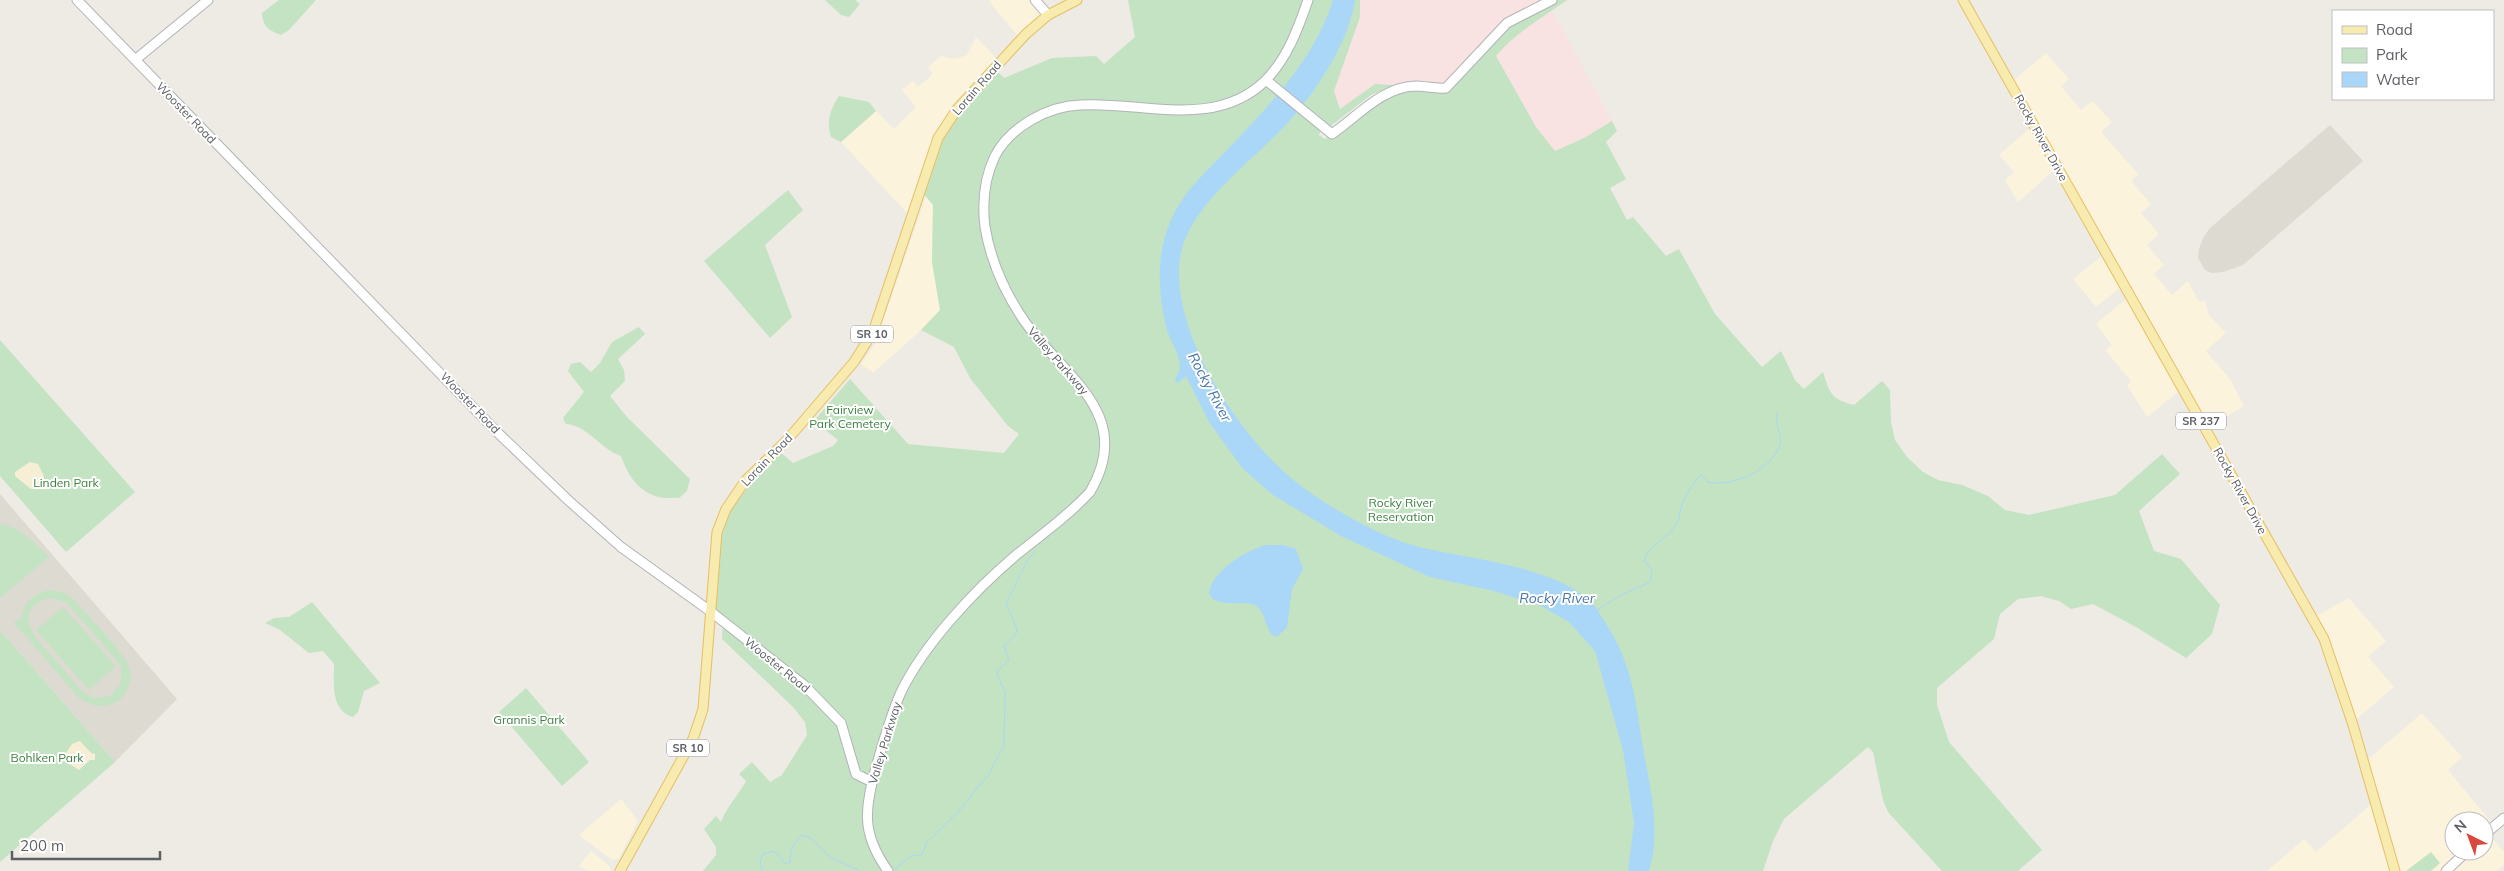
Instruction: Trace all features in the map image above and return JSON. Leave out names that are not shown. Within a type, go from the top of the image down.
[{"type":"main road","name":"Lorain Road","points":[[620,871],[693,739],[703,710],[717,532],[734,495],[745,481],[788,439],[854,362],[873,332],[938,138],[963,102],[1026,34],[1048,15],[1077,0]]},
{"type":"main road","name":"Rocky River Drive","points":[[1963,0],[2324,639],[2352,725],[2395,871]]},
{"type":"street","name":"Wooster Road","points":[[77,0],[497,432],[554,486],[621,547],[710,611],[804,685],[840,723],[856,774],[872,782]]},
{"type":"street","points":[[135,60],[208,0]]},
{"type":"street","points":[[1035,0],[1048,15]]},
{"type":"street","name":"Valley Parkway","points":[[888,871],[875,853],[869,839],[866,817],[872,782],[896,703],[910,676],[925,653],[987,582],[1090,492],[1098,479],[1103,461],[1105,446],[1098,412],[1086,391],[1025,322],[1006,292],[992,258],[983,204],[988,172],[996,154],[1007,139],[1028,122],[1061,109],[1080,105],[1174,110],[1207,109],[1235,100],[1266,80],[1292,42],[1308,0]]},
{"type":"street","points":[[1266,80],[1332,134],[1374,102],[1393,92],[1413,86],[1446,88],[1508,23],[1552,0]]},
{"type":"street","points":[[2494,826],[2504,818]]},
{"type":"street","points":[[2446,871],[2456,861]]},
{"type":"shaded area","points":[[991,0],[1031,0],[1042,13],[1019,37],[989,2]]},
{"type":"shaded area","points":[[1360,0],[1547,0],[1617,131],[1561,167],[1446,86],[1414,81],[1394,85],[1375,84],[1340,109],[1334,91],[1360,17]]},
{"type":"shaded area","points":[[976,37],[999,61],[953,108],[908,214],[841,142],[876,111],[894,129],[916,107],[902,90],[913,81],[918,87],[933,74],[928,67],[941,56],[955,59],[967,55]]},
{"type":"shaded area","points":[[2046,53],[2069,79],[2061,86],[2081,110],[2092,101],[2112,122],[2101,132],[2138,174],[2131,181],[2151,204],[2141,213],[2159,234],[2147,245],[2164,265],[2154,274],[2172,295],[2188,281],[2199,302],[2205,301],[2209,315],[2226,333],[2206,351],[2230,379],[2244,406],[2207,428],[2184,387],[2147,417],[2127,385],[2131,381],[2105,350],[2112,345],[2096,324],[2127,298],[2121,287],[2096,307],[2073,279],[2107,252],[2058,167],[2018,202],[2005,180],[2014,172],[1999,155],[2035,124],[2012,82]]},
{"type":"shaded area","points":[[2330,125],[2363,161],[2243,265],[2223,272],[2212,273],[2205,270],[2198,258],[2199,249],[2203,238],[2210,228]]},
{"type":"shaded area","points":[[926,196],[933,205],[932,262],[940,310],[921,330],[873,373],[861,364],[875,344]]},
{"type":"shaded area","points":[[0,494],[177,699],[115,762],[0,630]]},
{"type":"shaded area","points":[[2349,598],[2386,641],[2368,657],[2394,687],[2353,722],[2314,617]]},
{"type":"shaded area","points":[[2422,713],[2462,757],[2448,770],[2482,811],[2444,811],[2444,861],[2494,861],[2494,840],[2504,852],[2504,865],[2496,871],[2267,871],[2304,839],[2316,852],[2376,800],[2365,762]]},
{"type":"shaded area","points":[[621,799],[638,821],[619,858],[612,860],[579,835]]},
{"type":"shaded area","points":[[591,851],[609,866],[611,871],[589,871],[579,866]]},
{"type":"green space","points":[[279,0],[316,0],[289,30],[281,35],[267,28],[262,13]]},
{"type":"green space","points":[[825,0],[855,0],[860,4],[849,17],[841,15]]},
{"type":"green space","name":"Rocky River Reservation","points":[[1128,0],[1360,0],[1360,17],[1334,91],[1340,109],[1375,84],[1394,85],[1371,95],[1324,131],[1321,129],[1319,135],[1325,139],[1375,101],[1413,84],[1444,90],[1506,23],[1556,0],[1567,0],[1521,32],[1496,56],[1536,127],[1555,151],[1584,138],[1612,121],[1617,131],[1606,142],[1626,179],[1610,188],[1627,220],[1633,217],[1666,256],[1679,249],[1715,314],[1762,367],[1781,351],[1795,380],[1804,389],[1823,372],[1832,394],[1840,400],[1854,405],[1882,381],[1890,390],[1891,422],[1895,440],[1907,457],[1923,472],[1938,480],[1962,485],[1988,496],[2005,510],[2029,515],[2115,495],[2162,454],[2180,474],[2139,511],[2154,551],[2181,559],[2220,605],[2212,634],[2186,658],[2136,627],[2093,604],[2071,609],[2059,601],[2041,596],[2018,599],[2000,614],[1994,639],[1937,688],[1937,705],[1949,742],[2042,850],[2018,871],[1942,871],[1888,812],[1883,800],[1873,752],[1868,747],[1784,819],[1773,841],[1763,871],[703,871],[716,855],[716,847],[704,829],[716,816],[721,822],[746,781],[739,774],[752,762],[770,782],[782,775],[807,735],[805,722],[793,707],[722,639],[723,620],[710,610],[724,516],[779,451],[793,463],[833,446],[838,440],[814,421],[850,379],[908,444],[1004,453],[1019,434],[1008,426],[970,378],[954,347],[921,330],[940,310],[932,262],[933,205],[922,192],[941,134],[998,72],[1004,78],[1052,58],[1096,56],[1104,64],[1135,37]]},
{"type":"green space","points":[[839,96],[869,102],[876,111],[841,142],[831,137],[829,126],[831,111]]},
{"type":"green space","points":[[788,190],[803,210],[765,245],[792,317],[770,338],[704,261]]},
{"type":"green space","points":[[639,327],[645,334],[618,359],[624,370],[625,381],[610,396],[627,417],[690,479],[687,491],[679,498],[661,498],[645,491],[635,482],[621,456],[614,453],[588,433],[566,424],[563,418],[584,392],[568,371],[571,364],[580,362],[591,372],[600,363],[612,342]]},
{"type":"green space","name":"Linden Park","points":[[0,340],[135,492],[66,552],[0,476]]},
{"type":"green space","points":[[0,524],[7,525],[20,532],[33,541],[49,557],[0,598]]},
{"type":"green space","points":[[50,590],[65,593],[71,597],[124,658],[130,670],[130,681],[127,691],[116,702],[98,706],[80,699],[14,623],[19,619],[21,621],[24,609],[30,600],[44,591]],"holes":[[[49,598],[66,602],[121,667],[121,683],[110,696],[93,698],[82,691],[46,650],[32,630],[29,621],[30,612],[36,604]]]},
{"type":"green space","points":[[312,602],[380,683],[364,691],[358,712],[353,717],[340,708],[337,702],[334,687],[334,664],[323,651],[309,653],[280,630],[265,623],[274,618],[289,617]]},
{"type":"green space","points":[[63,607],[116,666],[89,690],[36,630]]},
{"type":"green space","name":"Bohlken Park","points":[[0,630],[115,762],[0,862]]},
{"type":"green space","name":"Grannis Park","points":[[526,688],[589,762],[562,786],[499,712]]},
{"type":"green space","points":[[2431,852],[2440,863],[2431,871],[2406,871]]},
{"type":"sand","points":[[30,462],[38,464],[44,476],[39,487],[31,489],[15,476],[15,472]]},
{"type":"sand","points":[[80,741],[91,753],[95,754],[95,760],[90,760],[79,770],[68,763],[66,753],[72,744]]},
{"type":"water","name":"Rocky River","points":[[1333,0],[1355,0],[1345,34],[1328,68],[1306,101],[1283,128],[1218,191],[1203,209],[1182,247],[1179,268],[1181,295],[1187,322],[1197,350],[1227,403],[1262,450],[1294,480],[1326,503],[1363,524],[1399,541],[1509,565],[1556,580],[1577,591],[1594,606],[1620,649],[1634,693],[1653,807],[1653,855],[1649,871],[1628,871],[1634,823],[1623,750],[1595,651],[1569,622],[1541,606],[1494,591],[1430,577],[1341,536],[1273,495],[1243,469],[1209,422],[1186,376],[1178,383],[1175,381],[1180,368],[1180,361],[1166,327],[1160,283],[1161,253],[1169,225],[1180,203],[1192,187],[1289,81],[1314,43],[1325,22]]},
{"type":"water","points":[[1266,545],[1283,545],[1296,549],[1303,569],[1292,589],[1287,628],[1276,637],[1272,635],[1262,613],[1255,605],[1222,603],[1212,598],[1209,593],[1211,585],[1223,569],[1240,557]]},
{"type":"waterway","points":[[1597,610],[1651,580],[1652,570],[1644,560],[1650,549],[1675,526],[1682,504],[1701,474],[1708,482],[1728,482],[1750,475],[1761,469],[1769,461],[1776,453],[1780,444],[1776,421],[1777,413]]},
{"type":"waterway","points":[[894,870],[911,856],[922,855],[927,842],[958,812],[989,774],[1004,745],[1005,692],[997,675],[998,670],[1009,660],[1004,646],[1016,634],[1017,629],[1006,604],[1028,559],[1035,552]]},
{"type":"waterway","points":[[762,871],[760,861],[763,854],[772,851],[778,854],[785,864],[790,862],[793,847],[802,835],[811,838],[830,857],[860,871]]},
{"type":"park label","name":"Fairview Park Cemetery","points":[[850,417]]}]
